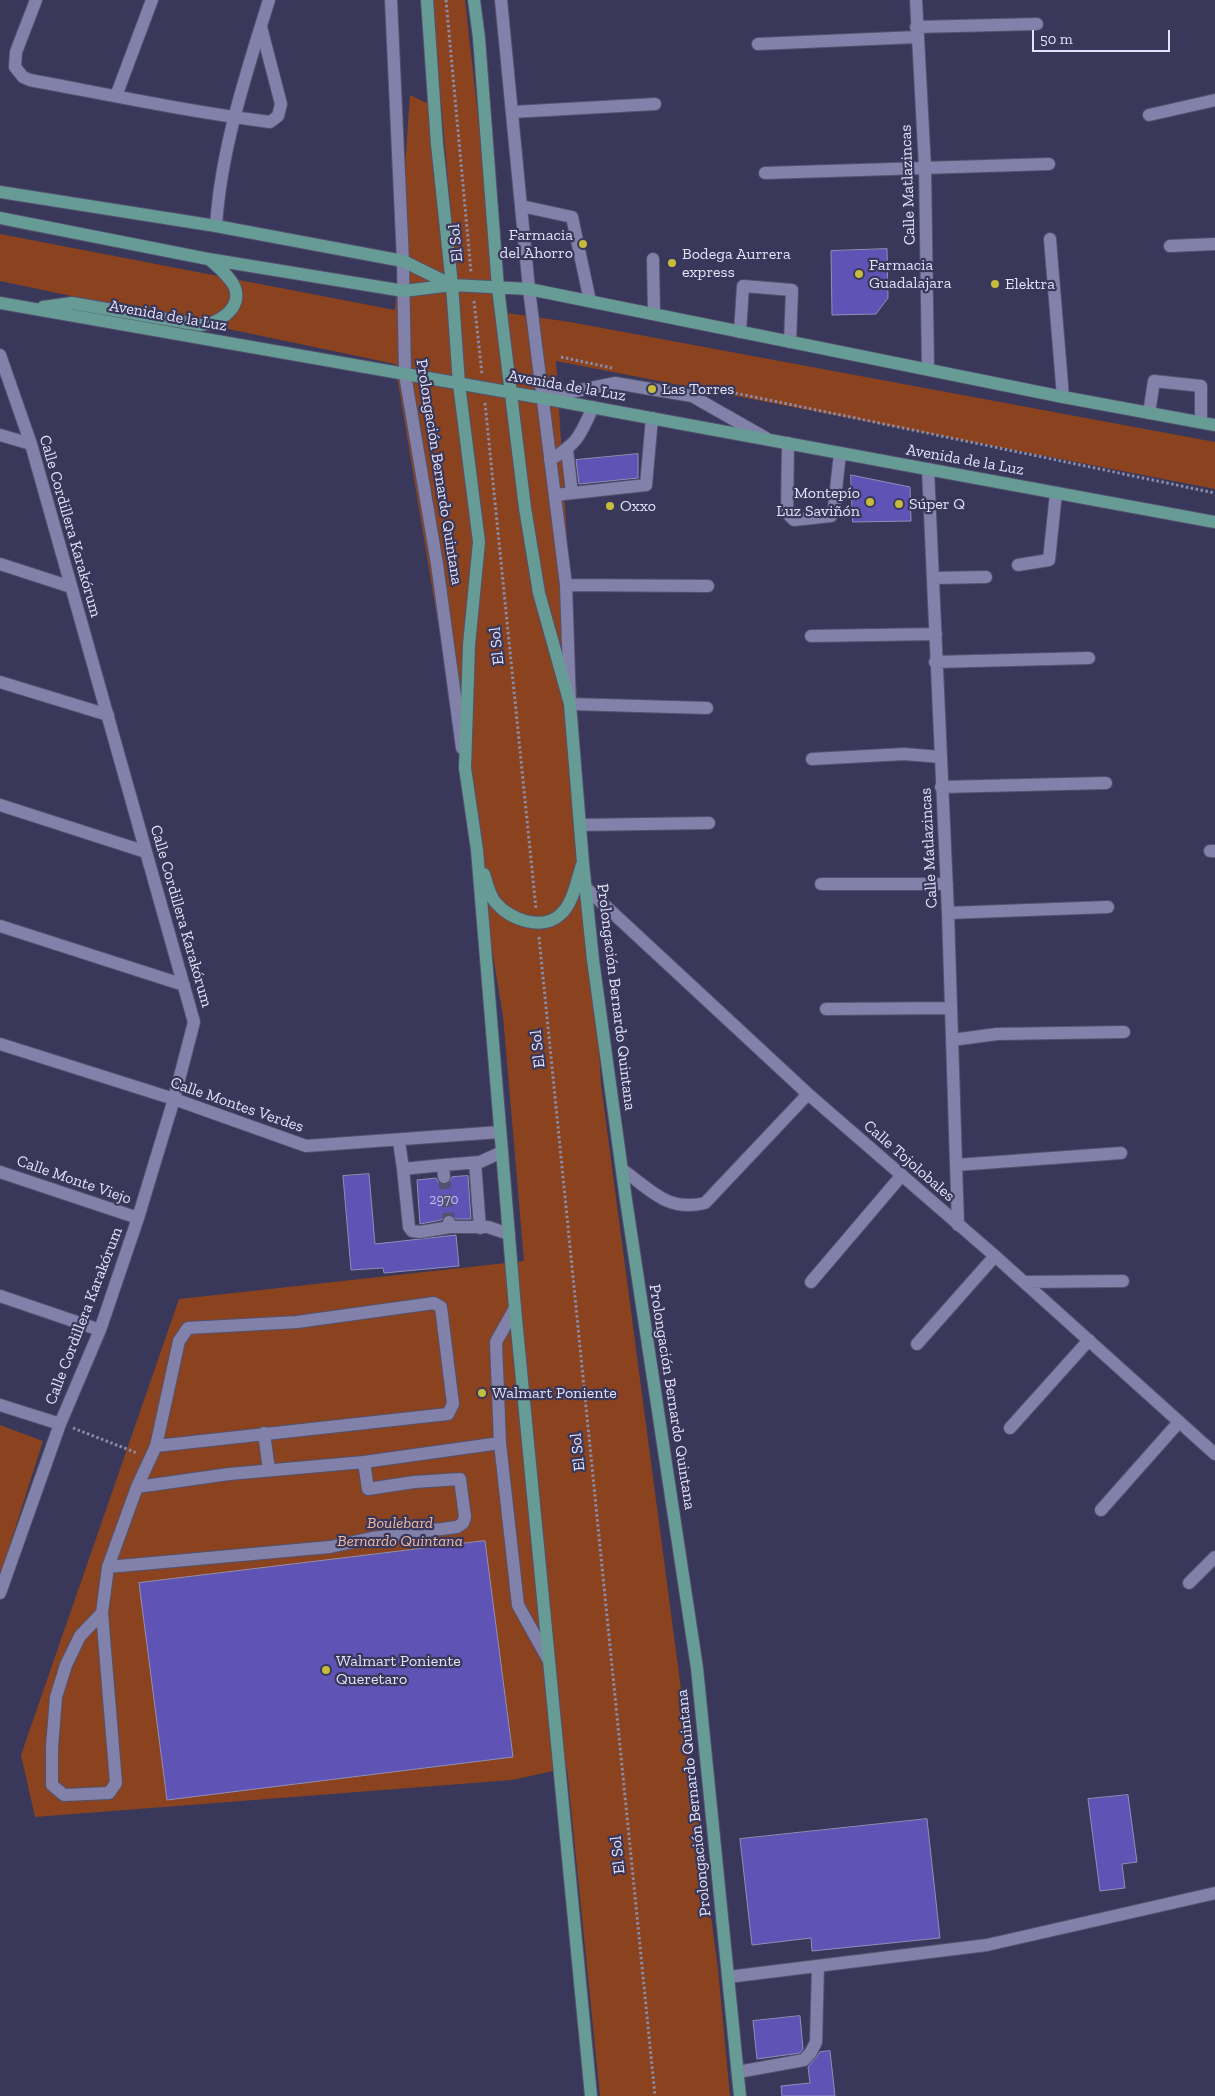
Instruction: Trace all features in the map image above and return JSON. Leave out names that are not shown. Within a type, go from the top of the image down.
[{"type":"main road","name":"Prolongación Bernardo Quintana","points":[[427,0],[437,144],[452,285],[459,384],[479,542],[470,645],[465,768],[477,850],[515,1308],[591,2096]]},
{"type":"main road","name":"Prolongación Bernardo Quintana","points":[[474,0],[479,38],[498,288],[511,392],[539,593],[570,704],[593,960],[697,1668],[740,2096]]},
{"type":"main road","points":[[0,192],[216,226],[403,261],[452,285]]},
{"type":"main road","points":[[0,218],[208,259],[404,291],[452,285],[529,289],[1063,397],[1215,425]]},
{"type":"main road","points":[[30,308],[72,303],[200,325],[211,324],[221,320],[228,313],[236,298],[235,289],[230,280],[208,259]]},
{"type":"main road","name":"Avenida de la Luz","points":[[0,303],[511,392],[1215,522]]},
{"type":"main road","points":[[477,850],[490,894],[496,902],[508,914],[538,924],[554,918],[566,907],[583,863]]},
{"type":"street","points":[[36,0],[16,52],[15,62],[18,71],[30,80],[234,118],[270,122],[278,116],[281,104],[261,27]]},
{"type":"street","points":[[116,96],[152,0]]},
{"type":"street","points":[[216,226],[217,203],[234,118],[269,0]]},
{"type":"street","name":"Prolongación Bernardo Quintana","points":[[391,0],[403,261],[405,375],[437,564],[465,768]]},
{"type":"street","name":"Prolongación Bernardo Quintana","points":[[502,0],[529,289],[566,585],[570,704]]},
{"type":"street","name":"Calle Matlazincas","points":[[916,0],[916,32],[925,167],[928,369]]},
{"type":"street","points":[[758,44],[1037,24]]},
{"type":"street","points":[[1149,115],[1215,100]]},
{"type":"street","points":[[512,112],[655,104]]},
{"type":"street","points":[[765,173],[1049,164]]},
{"type":"street","points":[[522,206],[572,217],[590,301]]},
{"type":"street","points":[[1050,239],[1063,397]]},
{"type":"street","points":[[1170,246],[1215,244]]},
{"type":"street","points":[[653,259],[654,314]]},
{"type":"street","points":[[740,332],[743,286],[792,290],[790,342]]},
{"type":"street","name":"Calle Cordillera Karakórum","points":[[0,355],[31,444],[194,1022],[174,1099],[138,1218],[100,1330],[60,1424],[0,1593]]},
{"type":"street","points":[[1149,413],[1154,381],[1200,386],[1201,422]]},
{"type":"street","points":[[542,398],[615,383],[692,396],[769,440]]},
{"type":"street","points":[[550,460],[567,450],[578,439],[593,407]]},
{"type":"street","points":[[555,495],[646,485],[652,418]]},
{"type":"street","points":[[0,435],[31,444]]},
{"type":"street","points":[[788,444],[787,513],[794,520],[831,516],[834,508],[840,453]]},
{"type":"street","points":[[567,450],[572,493]]},
{"type":"street","name":"Calle Matlazincas","points":[[928,469],[934,578],[935,662],[947,884],[958,1225]]},
{"type":"street","points":[[1018,565],[1049,560],[1056,493]]},
{"type":"street","points":[[0,564],[71,587]]},
{"type":"street","points":[[934,578],[986,577]]},
{"type":"street","points":[[566,585],[708,586]]},
{"type":"street","points":[[811,636],[936,634]]},
{"type":"street","points":[[935,662],[1089,658]]},
{"type":"street","points":[[0,682],[108,716]]},
{"type":"street","points":[[570,704],[707,708]]},
{"type":"street","points":[[812,759],[904,754],[941,757]]},
{"type":"street","points":[[942,787],[1106,782]]},
{"type":"street","points":[[0,805],[146,852]]},
{"type":"street","points":[[580,825],[709,823]]},
{"type":"street","points":[[821,884],[947,884]]},
{"type":"street","name":"Calle Tojolobales","points":[[586,888],[808,1094],[995,1256],[1215,1454]]},
{"type":"street","points":[[948,913],[1108,907]]},
{"type":"street","points":[[0,926],[184,985]]},
{"type":"street","points":[[826,1008],[951,1008]]},
{"type":"street","points":[[952,1040],[997,1034],[1124,1032]]},
{"type":"street","name":"Calle Montes Verdes","points":[[0,1044],[174,1099],[306,1146],[500,1132]]},
{"type":"street","points":[[623,1170],[670,1204],[689,1207],[705,1203],[808,1094]]},
{"type":"street","points":[[399,1140],[409,1227],[412,1231],[420,1232],[450,1224],[480,1228],[488,1227],[509,1234]]},
{"type":"street","points":[[403,1169],[444,1171],[475,1163],[502,1152]]},
{"type":"street","points":[[956,1165],[1120,1153]]},
{"type":"street","points":[[475,1163],[480,1228]]},
{"type":"street","name":"Calle Monte Viejo","points":[[0,1172],[138,1218]]},
{"type":"street","points":[[811,1282],[902,1175]]},
{"type":"street","points":[[917,1344],[995,1256]]},
{"type":"street","points":[[1024,1282],[1123,1281]]},
{"type":"street","points":[[0,1296],[100,1330]]},
{"type":"street","points":[[102,1614],[80,1636],[66,1666],[56,1697],[52,1747],[52,1785],[64,1795],[109,1793],[116,1783],[102,1614],[108,1567],[137,1487],[156,1446],[179,1341],[188,1328],[252,1326],[390,1311],[434,1303],[440,1305],[443,1313],[453,1404],[448,1414],[156,1446]]},
{"type":"street","points":[[515,1308],[496,1342],[500,1443],[518,1605],[549,1661]]},
{"type":"street","points":[[1010,1428],[1089,1340]]},
{"type":"street","points":[[0,1405],[60,1424]]},
{"type":"street","points":[[1101,1510],[1179,1422]]},
{"type":"street","points":[[264,1433],[269,1470]]},
{"type":"street","points":[[137,1487],[269,1470],[364,1462],[500,1443]]},
{"type":"street","points":[[108,1567],[330,1547],[372,1538],[457,1527],[463,1523],[465,1517],[460,1479],[414,1482],[368,1489],[364,1462]]},
{"type":"street","points":[[1189,1583],[1215,1557]]},
{"type":"street","points":[[728,1977],[987,1945],[1215,1893]]},
{"type":"street","points":[[738,2072],[804,2060],[811,2052],[816,2042],[818,1966]]},
{"type":"path","name":"El Sol","points":[[446,0],[472,287],[484,388],[655,2096]]},
{"type":"path","points":[[561,357],[620,369]]},
{"type":"path","points":[[708,388],[1215,492]]},
{"type":"path","points":[[60,1424],[150,1459]]},
{"type":"green space","name":"Boulebard Bernardo Quintana","points":[[432,0],[465,0],[500,312],[570,322],[1215,442],[1215,489],[556,361],[601,1084],[718,1969],[730,2096],[600,2096],[567,1768],[512,1780],[35,1817],[21,1755],[179,1299],[524,1261],[503,1016],[395,364],[0,281],[0,234],[395,310],[410,95],[429,104],[454,248]]},
{"type":"green space","points":[[0,1425],[43,1441],[0,1576]]},
{"type":"building","name":"Farmacia Guadalajara","points":[[887,249],[888,298],[876,314],[832,315],[831,251]]},
{"type":"building","points":[[638,454],[638,478],[579,484],[576,460]]},
{"type":"building","name":"Montepío Luz Saviñón","points":[[851,475],[910,487],[911,521],[853,522]]},
{"type":"building","points":[[369,1174],[375,1244],[456,1235],[459,1266],[384,1273],[383,1268],[351,1270],[343,1176]]},
{"type":"building","points":[[468,1176],[471,1219],[456,1219],[448,1214],[441,1220],[420,1224],[417,1180],[436,1178],[438,1182],[444,1185],[449,1183],[452,1177]]},
{"type":"building","name":"Walmart Poniente Queretaro","points":[[485,1541],[513,1757],[167,1800],[139,1583]]},
{"type":"building","points":[[1128,1795],[1137,1862],[1122,1864],[1125,1888],[1100,1891],[1088,1799]]},
{"type":"building","points":[[927,1819],[940,1938],[812,1951],[811,1938],[752,1945],[740,1839]]},
{"type":"building","points":[[800,2016],[803,2049],[800,2053],[757,2059],[753,2021]]},
{"type":"building","points":[[830,2051],[835,2096],[782,2096],[781,2086],[810,2083],[808,2067],[820,2052]]},
{"type":"tunnel","points":[[444,1177],[449,1222]]},
{"type":"place","name":"Farmacia del Ahorro","points":[[583,244]]},
{"type":"place","name":"Bodega Aurrera express","points":[[672,263]]},
{"type":"place","name":"Farmacia Guadalajara","points":[[859,274]]},
{"type":"place","name":"Elektra","points":[[995,284]]},
{"type":"place","name":"Las Torres","points":[[652,389]]},
{"type":"place","name":"Montepío Luz Saviñón","points":[[870,502]]},
{"type":"place","name":"Súper Q","points":[[899,504]]},
{"type":"place","name":"Oxxo","points":[[610,506]]},
{"type":"place","name":"Walmart Poniente","points":[[482,1393]]},
{"type":"place","name":"Walmart Poniente Queretaro","points":[[326,1670]]}]
